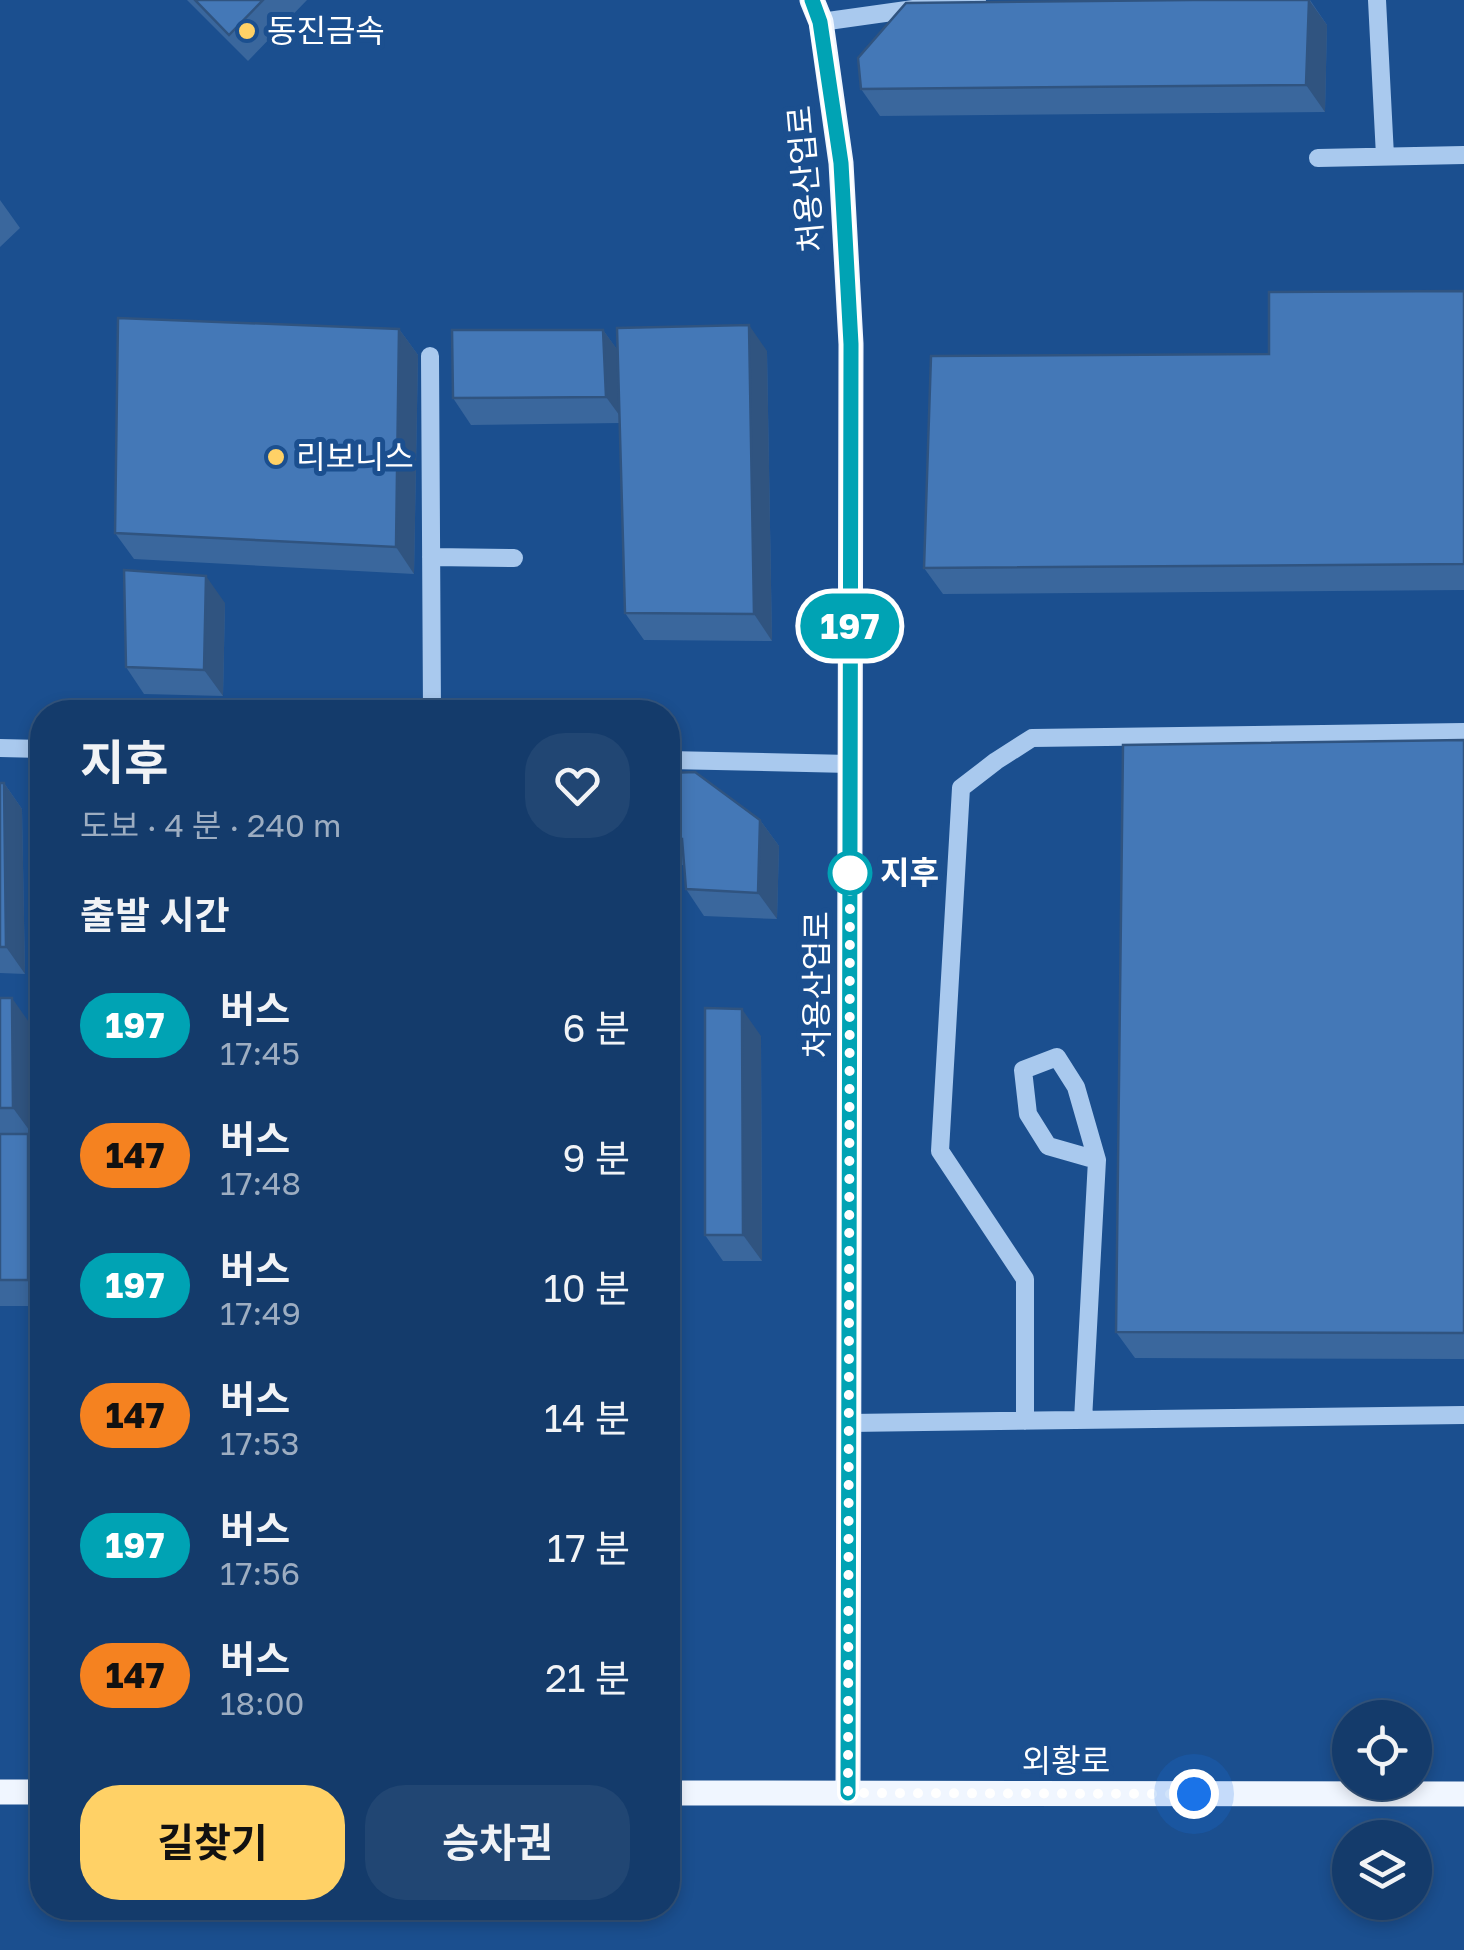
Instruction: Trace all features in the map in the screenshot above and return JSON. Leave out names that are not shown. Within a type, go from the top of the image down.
[{"type":"main road","name":"처용산업로","points":[[816,11],[841,163],[851,344],[848,1793]]},
{"type":"main road","points":[[0,1792],[30,1792]]},
{"type":"main road","name":"외황로","points":[[680,1793],[1464,1794]]},
{"type":"street","points":[[816,11],[977,0]]},
{"type":"street","points":[[1377,0],[1385,156]]},
{"type":"street","points":[[1318,158],[1464,156]]},
{"type":"street","points":[[430,356],[432,700]]},
{"type":"street","points":[[431,557],[514,558]]},
{"type":"street","points":[[1025,1420],[1025,1279],[940,1150],[961,788],[1032,738],[1464,732]]},
{"type":"street","points":[[0,748],[30,749]]},
{"type":"street","points":[[680,760],[850,764]]},
{"type":"street","points":[[1083,1420],[1096,1160],[1076,1086],[1058,1056],[1023,1070],[1028,1114],[1048,1146],[1096,1160]]},
{"type":"street","points":[[849,1423],[1464,1415]]},
{"type":"building","points":[[195,0],[263,0],[229,35]]},
{"type":"building","points":[[1309,0],[1306,85],[861,89],[858,58],[906,3]]},
{"type":"building","points":[[1464,291],[1464,564],[924,568],[931,356],[1269,354],[1269,292]]},
{"type":"building","name":"리보니스","points":[[118,318],[399,329],[396,547],[115,533]]},
{"type":"building","points":[[749,325],[754,614],[625,613],[617,328]]},
{"type":"building","points":[[452,330],[603,330],[606,397],[453,398]]},
{"type":"building","points":[[124,570],[206,576],[204,670],[126,667]]},
{"type":"building","points":[[1464,740],[1464,1333],[1116,1332],[1123,745]]},
{"type":"building","points":[[695,772],[760,820],[758,893],[686,889],[680,839],[680,773]]},
{"type":"building","points":[[0,783],[4,783],[6,947],[0,947]]},
{"type":"building","points":[[0,998],[12,998],[13,1108],[0,1108]]},
{"type":"building","points":[[705,1008],[742,1009],[743,1235],[705,1235]]},
{"type":"building","points":[[0,1134],[28,1134],[28,1280],[0,1280]]},
{"type":"bus line","name":"197","points":[[812,0],[820,22],[841,163],[851,344],[848,1793]]},
{"type":"place","name":"동진금속","points":[[247,31]]},
{"type":"place","name":"리보니스","points":[[276,457]]},
{"type":"place","name":"지후","points":[[850,873]]},
{"type":"route","points":[[850,873],[848,1793],[1194,1794]]}]
